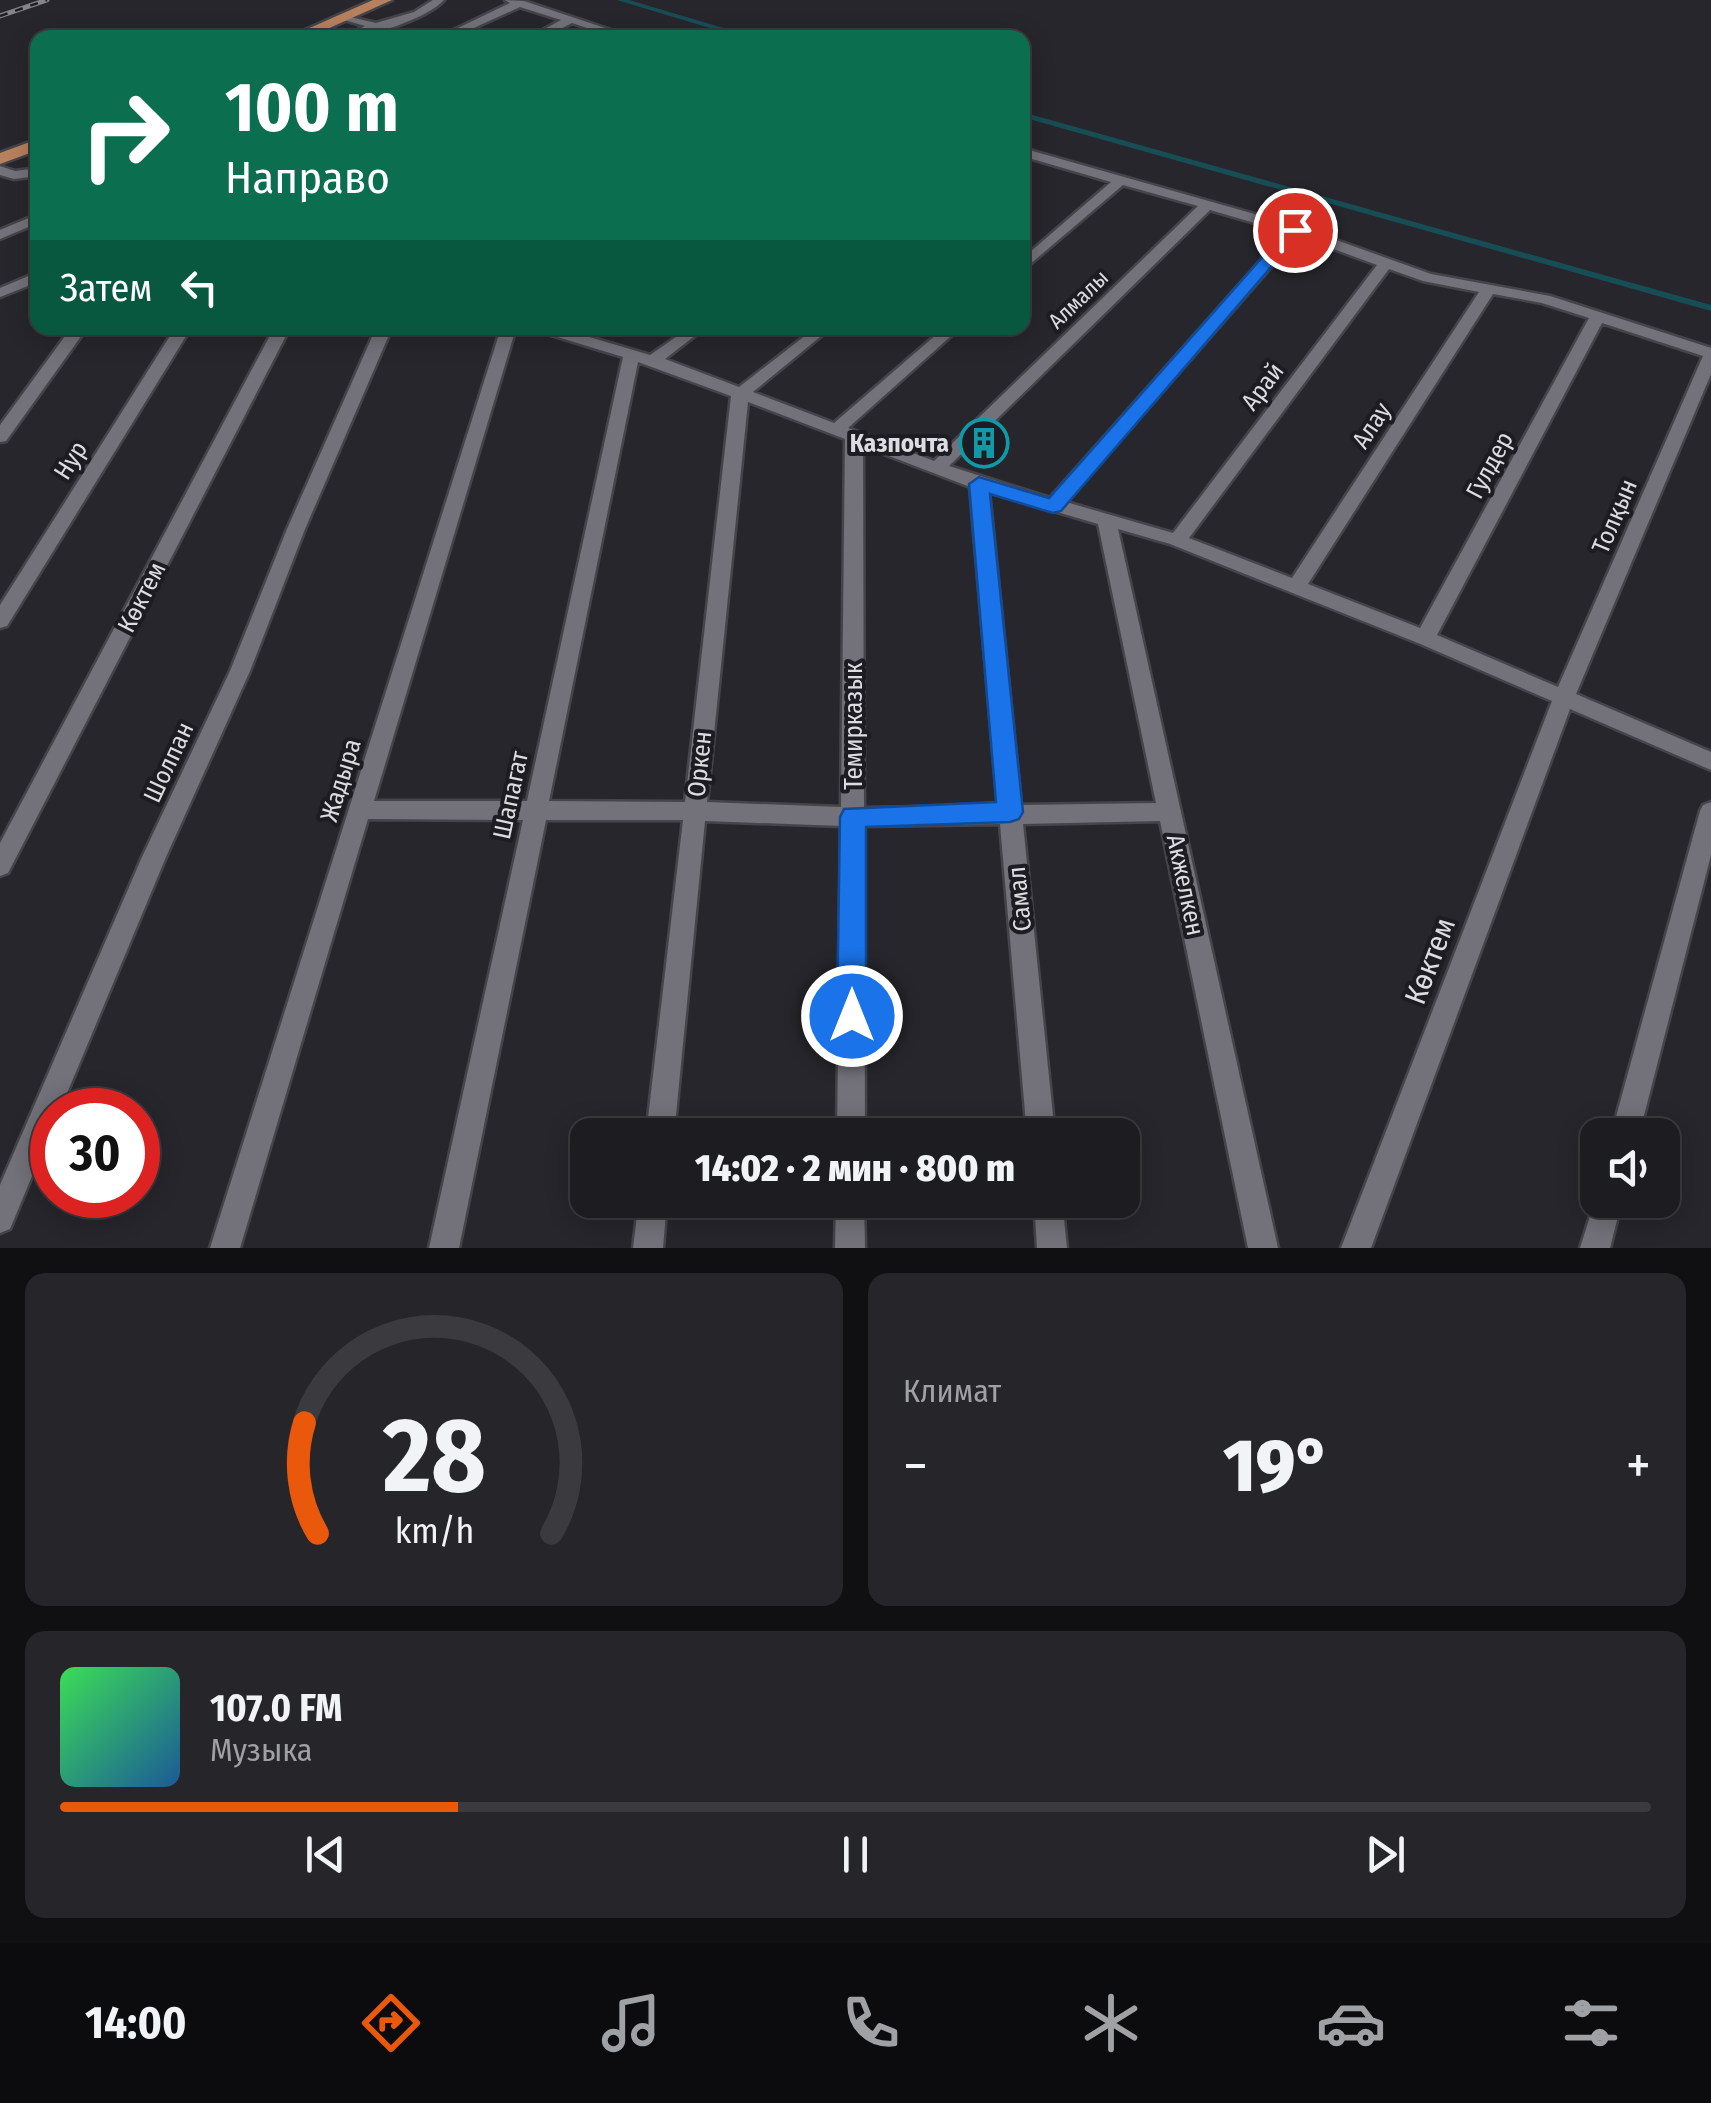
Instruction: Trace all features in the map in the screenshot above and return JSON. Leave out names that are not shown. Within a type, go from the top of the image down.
[{"type":"main road","points":[[313,30],[384,0]]},
{"type":"main road","points":[[0,159],[30,147]]},
{"type":"street","points":[[366,30],[431,10],[437,0]]},
{"type":"street","points":[[458,30],[515,1],[606,30]]},
{"type":"street","points":[[345,16],[376,26]]},
{"type":"street","points":[[549,30],[572,19]]},
{"type":"street","points":[[1030,155],[1295,230],[1428,278],[1487,291],[1516,292],[1711,354]]},
{"type":"street","points":[[1030,166],[1040,158]]},
{"type":"street","points":[[0,170],[14,176],[30,173]]},
{"type":"street","points":[[1030,260],[1122,180]]},
{"type":"street","name":"Алмалы","points":[[937,468],[1208,204]]},
{"type":"street","points":[[0,235],[30,222]]},
{"type":"street","points":[[1053,506],[1295,230]]},
{"type":"street","name":"Арай","points":[[1178,540],[1386,262]]},
{"type":"street","points":[[2,295],[30,280]]},
{"type":"street","name":"Алау","points":[[1297,586],[1487,291]]},
{"type":"street","points":[[2,295],[30,294]]},
{"type":"street","name":"Гулдер","points":[[1425,638],[1597,317]]},
{"type":"street","points":[[0,437],[74,335]]},
{"type":"street","name":"Нур","points":[[0,621],[179,335]]},
{"type":"street","name":"Көктем","points":[[0,866],[278,335]]},
{"type":"street","name":"Шолпан","points":[[0,1219],[154,857],[240,671],[381,335]]},
{"type":"street","name":"Жадыра","points":[[225,1248],[506,335]]},
{"type":"street","points":[[582,335],[979,484],[1178,540],[1425,638],[1711,761]]},
{"type":"street","points":[[642,357],[684,335]]},
{"type":"street","points":[[740,394],[815,335]]},
{"type":"street","points":[[845,434],[946,335]]},
{"type":"street","name":"Толқын","points":[[1564,698],[1711,354]]},
{"type":"street","name":"Шапагат","points":[[444,1248],[535,810],[642,357]]},
{"type":"street","name":"Оркен","points":[[662,1118],[740,394]]},
{"type":"street","name":"Темирказык","points":[[845,434],[853,817],[851,1118]]},
{"type":"street","name":"Самал","points":[[979,484],[1040,1118]]},
{"type":"street","name":"Акжелкен","points":[[1107,522],[1263,1248]]},
{"type":"street","name":"Көктем","points":[[1356,1248],[1564,698]]},
{"type":"street","points":[[360,810],[694,810],[853,817],[1171,812]]},
{"type":"street","points":[[1630,1118],[1711,811]]},
{"type":"street","points":[[648,1248],[651,1218]]},
{"type":"street","points":[[850,1218],[850,1248]]},
{"type":"street","points":[[1050,1218],[1052,1248]]},
{"type":"street","points":[[1595,1248],[1603,1218]]},
{"type":"building","points":[[985,424],[999,430],[990,439],[976,433]]},
{"type":"waterway","points":[[621,0],[725,30]]},
{"type":"waterway","points":[[1030,116],[1711,308]]},
{"type":"railway","points":[[0,16],[47,0]]},
{"type":"place","name":"Казпочта","points":[[984,443]]},
{"type":"route","points":[[852,1016],[853,817],[1010,812],[979,484],[1053,506],[1295,230]]}]
